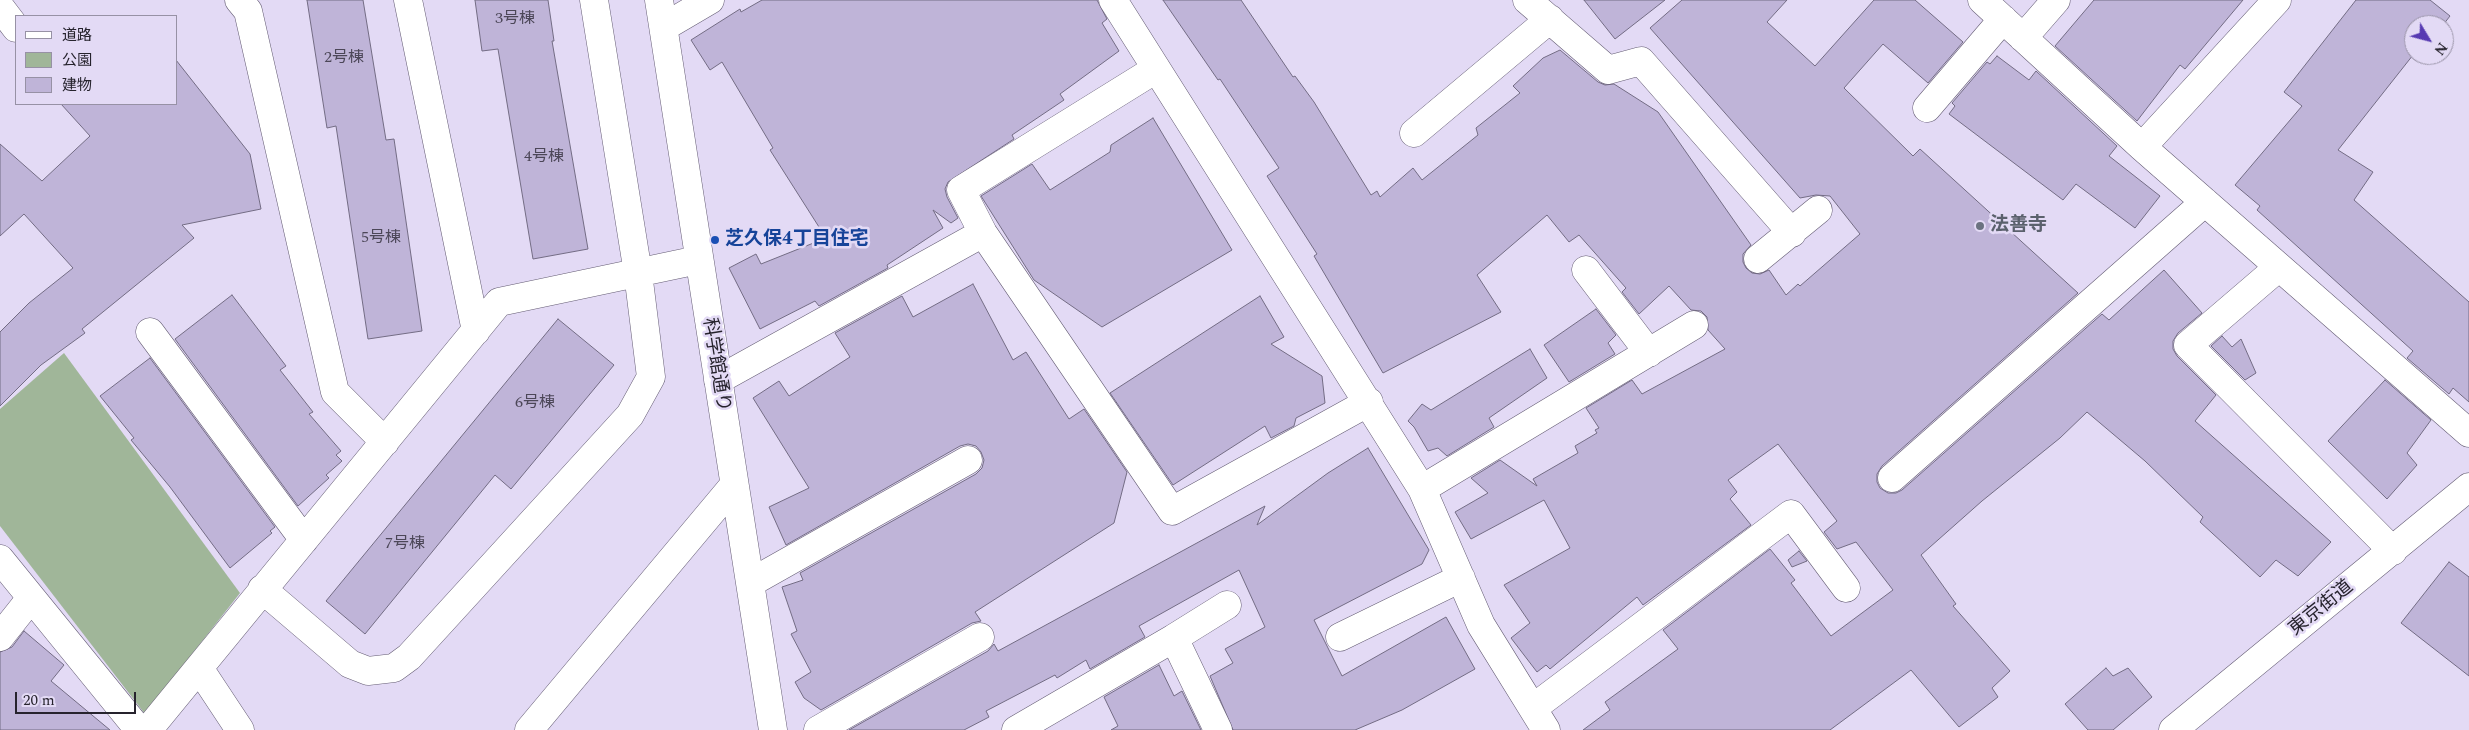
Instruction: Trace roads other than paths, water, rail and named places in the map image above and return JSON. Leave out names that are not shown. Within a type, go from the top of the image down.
[{"type":"street","points":[[239,0],[248,11],[335,392],[384,442]]},
{"type":"street","points":[[408,0],[476,331]]},
{"type":"street","points":[[262,589],[350,664],[368,671],[394,668],[409,657],[630,415],[652,376],[638,274],[594,0]]},
{"type":"street","name":"科学館通り","points":[[659,0],[698,260],[773,730]]},
{"type":"street","points":[[664,27],[710,0]]},
{"type":"street","points":[[1113,0],[1422,489],[1481,624],[1540,719],[1790,514],[1846,588]]},
{"type":"street","points":[[1527,0],[1608,70],[1641,61],[1792,233]]},
{"type":"street","points":[[1982,0],[2142,147],[2469,433]]},
{"type":"street","points":[[2023,38],[2056,0]]},
{"type":"street","points":[[2142,147],[2277,0]]},
{"type":"street","points":[[0,6],[15,27]]},
{"type":"street","points":[[1414,133],[1550,19]]},
{"type":"street","points":[[1927,108],[2003,19]]},
{"type":"street","points":[[1156,70],[961,190],[983,233],[1172,511],[1368,402]]},
{"type":"street","points":[[1892,478],[2205,202]]},
{"type":"street","points":[[1758,259],[1818,210]]},
{"type":"street","points":[[718,380],[983,233]]},
{"type":"street","points":[[148,730],[499,302],[698,260]]},
{"type":"street","points":[[2279,267],[2188,345],[2393,551]]},
{"type":"street","points":[[1586,270],[1649,353]]},
{"type":"street","points":[[1422,489],[1694,325]]},
{"type":"street","points":[[150,332],[304,540]]},
{"type":"street","points":[[750,584],[968,460]]},
{"type":"street","points":[[529,730],[734,485]]},
{"type":"street","name":"東京街道","points":[[2173,730],[2469,487]]},
{"type":"street","points":[[0,559],[139,730]]},
{"type":"street","points":[[1340,637],[1461,578]]},
{"type":"street","points":[[0,637],[32,598]]},
{"type":"street","points":[[1016,730],[1227,605]]},
{"type":"street","points":[[818,730],[980,637]]},
{"type":"street","points":[[1174,638],[1218,730]]},
{"type":"street","points":[[199,668],[240,730]]},
{"type":"place","name":"法善寺","points":[[1980,226]]},
{"type":"place","name":"芝久保4丁目住宅","points":[[715,240]]}]
